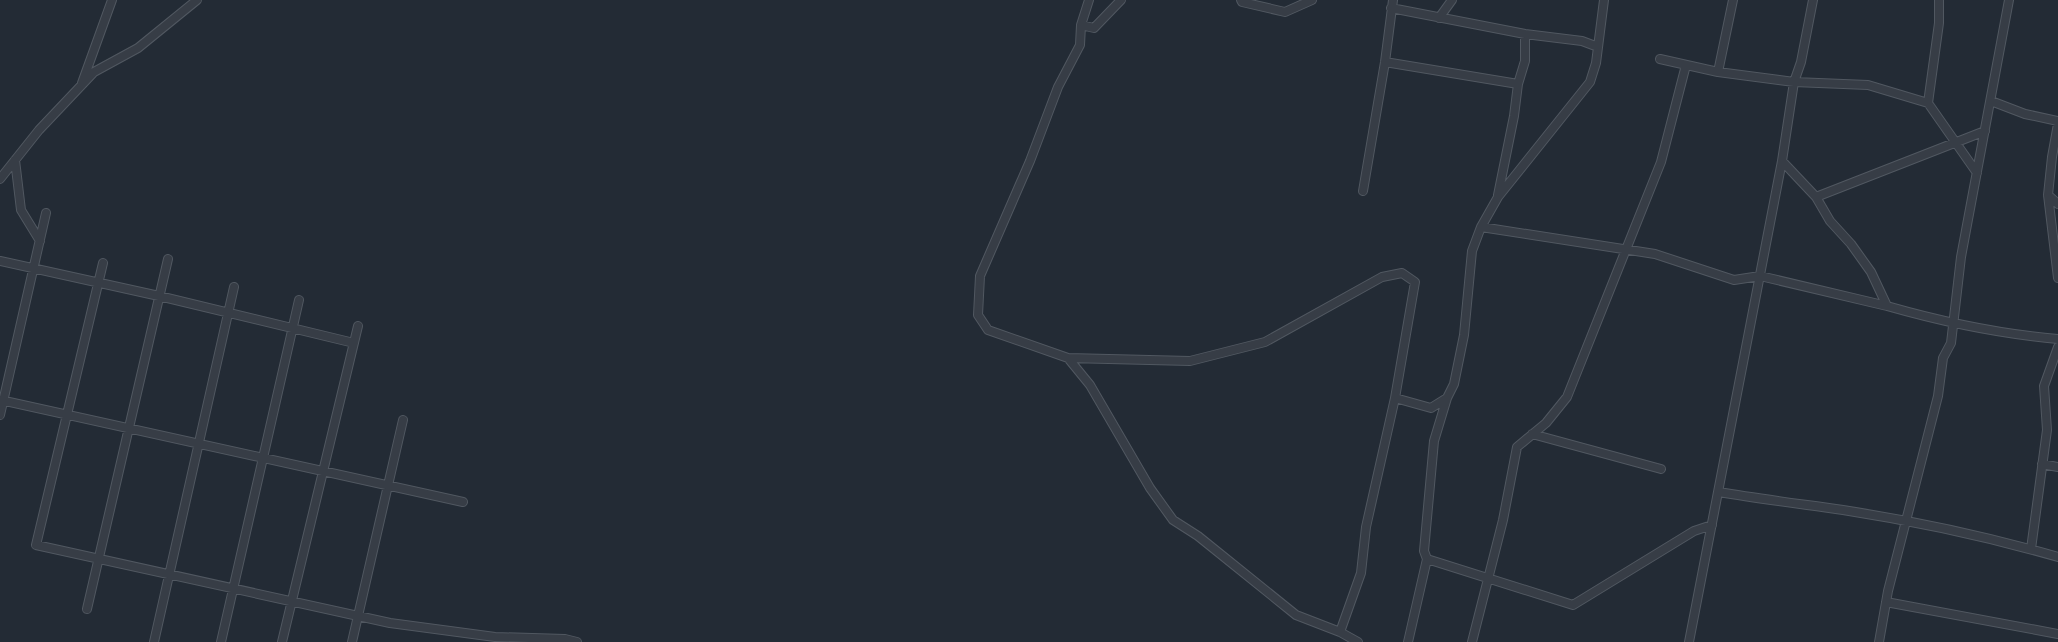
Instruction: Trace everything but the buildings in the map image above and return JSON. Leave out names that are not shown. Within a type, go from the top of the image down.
[{"type":"street","points":[[81,86],[112,0]]},
{"type":"street","points":[[0,178],[39,130],[94,72],[138,48],[197,0]]},
{"type":"street","points":[[1089,0],[1081,25],[1080,45],[1058,87],[1030,162],[980,276],[978,315],[988,330],[1068,358],[1190,361],[1265,342],[1382,277],[1402,273],[1415,282],[1395,398],[1366,527],[1360,573],[1340,632]]},
{"type":"street","points":[[1081,25],[1094,28],[1121,0]]},
{"type":"street","points":[[1241,0],[1242,2],[1285,12],[1312,0]]},
{"type":"street","points":[[1439,18],[1452,0]]},
{"type":"street","points":[[1408,642],[1428,559],[1424,551],[1434,441],[1446,398],[1454,384],[1464,335],[1472,251],[1481,227],[1498,197],[1590,82],[1596,63],[1604,0]]},
{"type":"street","points":[[1718,72],[1733,0]]},
{"type":"street","points":[[1689,642],[1782,161],[1794,82],[1800,62],[1812,0]]},
{"type":"street","points":[[1928,103],[1939,23],[1939,0]]},
{"type":"street","points":[[1879,642],[1886,602],[1938,396],[1943,358],[1951,342],[1962,258],[2009,0]]},
{"type":"street","points":[[1363,191],[1392,4],[1439,18],[1525,34],[1582,41],[1598,47]]},
{"type":"street","points":[[1498,197],[1514,116],[1518,84],[1525,61],[1525,34]]},
{"type":"street","points":[[1660,59],[1718,72],[1794,82],[1868,84],[1928,103],[1977,173]]},
{"type":"street","points":[[1384,62],[1518,84]]},
{"type":"street","points":[[1472,642],[1503,520],[1517,446],[1546,422],[1567,397],[1661,162],[1686,65]]},
{"type":"street","points":[[1991,101],[2025,114],[2058,122],[2048,195],[2058,278]]},
{"type":"street","points":[[1816,197],[1985,130]]},
{"type":"street","points":[[15,160],[21,210],[40,240]]},
{"type":"street","points":[[1782,161],[1816,197],[1830,221],[1851,244],[1871,272],[1887,306]]},
{"type":"street","points":[[2048,195],[2058,204]]},
{"type":"street","points":[[0,415],[46,213]]},
{"type":"street","points":[[1481,227],[1655,254],[1734,280],[1760,276],[1953,323],[2019,336],[2058,339]]},
{"type":"street","points":[[87,609],[168,259]]},
{"type":"street","points":[[0,261],[159,296],[354,343]]},
{"type":"street","points":[[103,263],[36,545],[390,623],[495,637],[565,639],[577,642]]},
{"type":"street","points":[[154,642],[234,287]]},
{"type":"street","points":[[221,642],[299,300]]},
{"type":"street","points":[[282,642],[358,326]]},
{"type":"street","points":[[2031,549],[2047,430],[2044,386],[2058,347]]},
{"type":"street","points":[[1068,358],[1090,385],[1150,488],[1173,520],[1198,536],[1296,615],[1340,632],[1358,642]]},
{"type":"street","points":[[1395,398],[1431,408],[1446,398]]},
{"type":"street","points":[[2,400],[463,502]]},
{"type":"street","points":[[352,642],[403,420]]},
{"type":"street","points":[[1532,434],[1661,469]]},
{"type":"street","points":[[2042,464],[2058,467]]},
{"type":"street","points":[[1719,492],[1845,510],[2031,549],[2058,557]]},
{"type":"street","points":[[1428,559],[1573,605],[1694,531],[1712,525]]},
{"type":"street","points":[[1886,602],[2058,634]]}]
